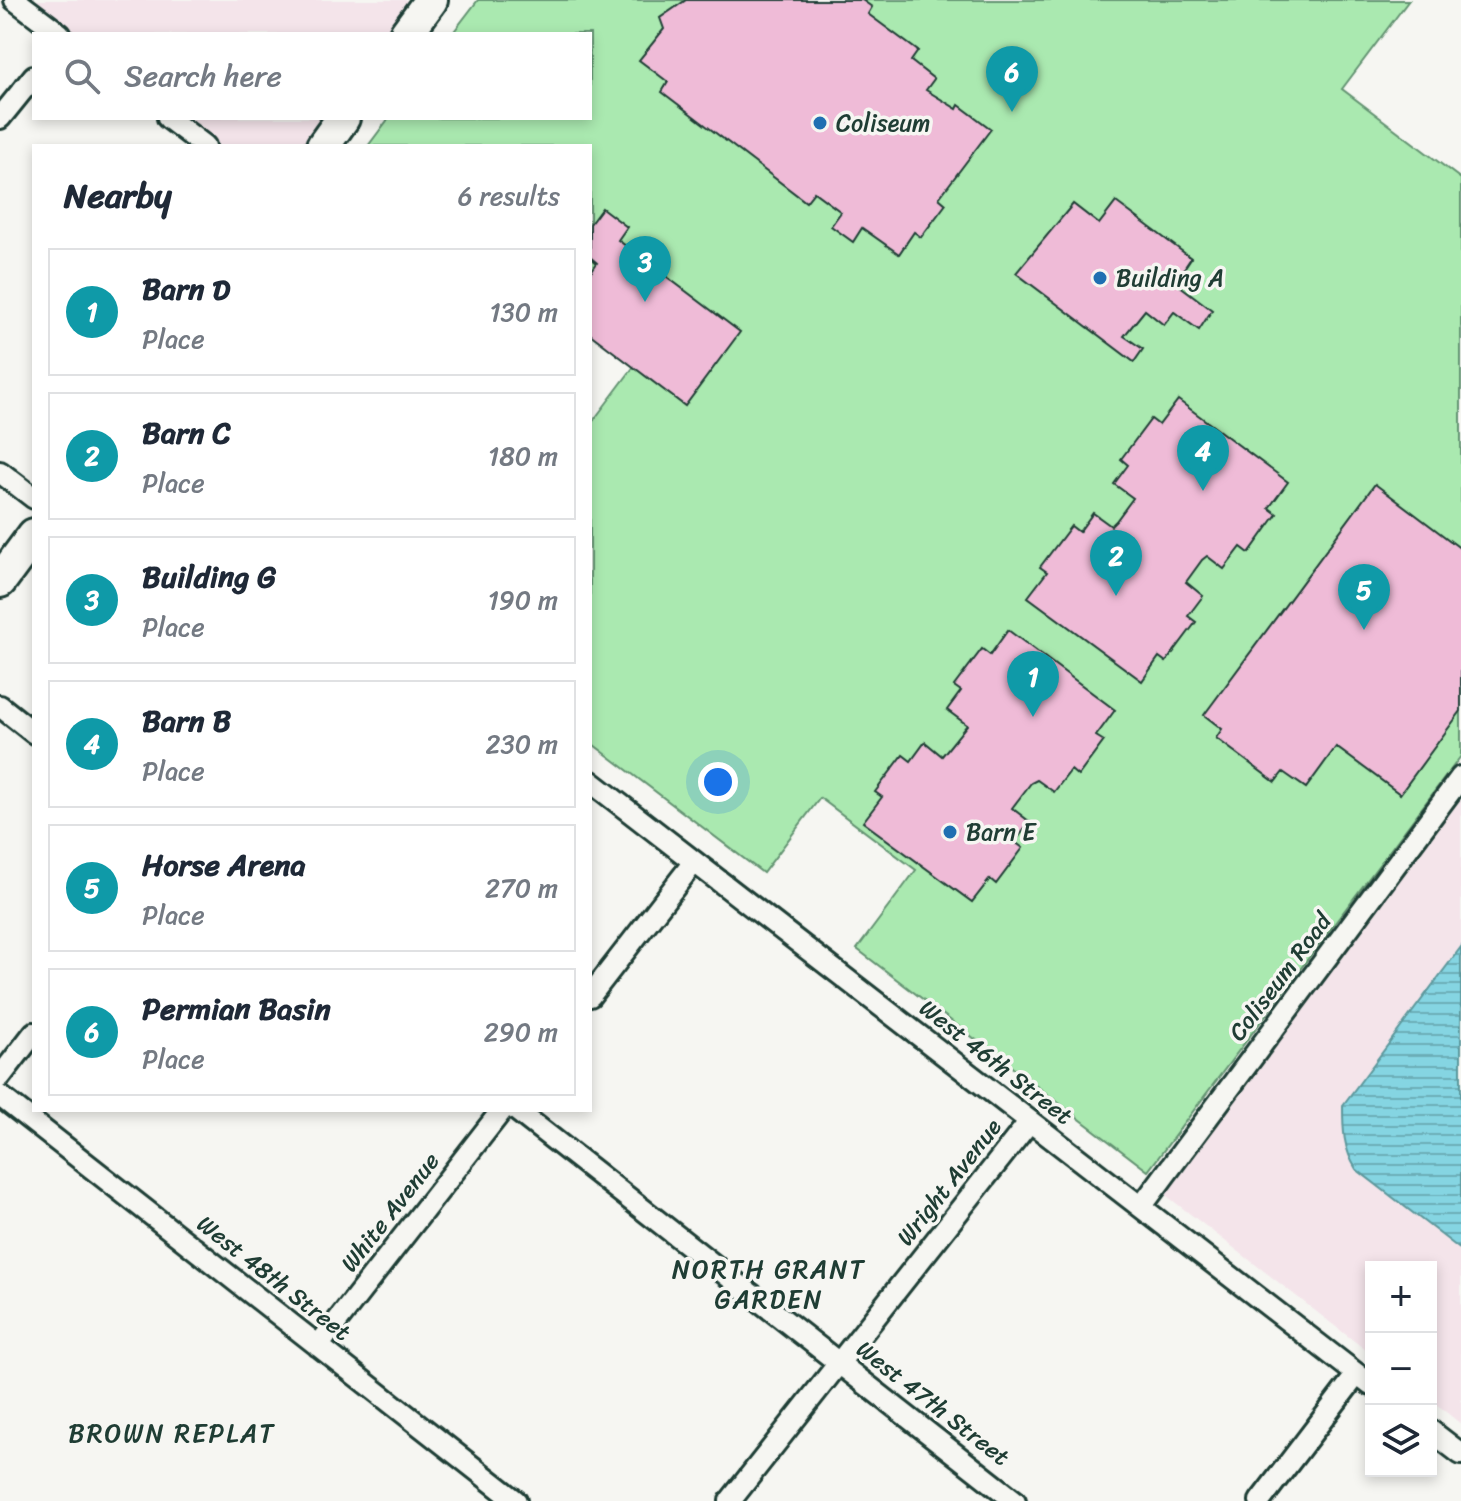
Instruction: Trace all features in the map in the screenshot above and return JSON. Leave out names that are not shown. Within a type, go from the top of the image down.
[{"type":"main road","points":[[407,32],[431,0]]},
{"type":"main road","points":[[324,144],[342,120]]},
{"type":"main road","points":[[0,581],[32,538]]},
{"type":"street","points":[[15,0],[57,32]]},
{"type":"street","points":[[0,118],[32,78]]},
{"type":"street","points":[[171,120],[202,144]]},
{"type":"street","points":[[0,472],[32,496]]},
{"type":"street","points":[[0,706],[32,731]]},
{"type":"street","name":"Coliseum Road","points":[[1141,1207],[1461,777]]},
{"type":"street","name":"West 46th Street","points":[[592,783],[1364,1380]]},
{"type":"street","points":[[592,993],[694,862]]},
{"type":"street","points":[[0,1077],[32,1036]]},
{"type":"street","name":"West 48th Street","points":[[0,1096],[516,1501]]},
{"type":"street","name":"White Avenue","points":[[318,1346],[500,1112]]},
{"type":"street","name":"West 47th Street","points":[[519,1112],[1015,1501]]},
{"type":"street","name":"Wright Avenue","points":[[730,1501],[1030,1121]]},
{"type":"street","points":[[1260,1501],[1364,1380]]},
{"type":"street","points":[[1437,1436],[1461,1454]]},
{"type":"shaded area","points":[[14,0],[431,0],[407,32],[55,32]]},
{"type":"shaded area","points":[[171,120],[342,120],[324,144],[202,144]]},
{"type":"shaded area","points":[[1461,776],[1461,1424],[1437,1405],[1437,1261],[1365,1261],[1365,1349],[1154,1186]]},
{"type":"green space","points":[[478,0],[1409,0],[1342,89],[1461,179],[1461,756],[1148,1171],[857,949],[916,870],[820,798],[763,873],[592,744],[592,422],[635,365],[592,333],[592,144],[370,144],[388,120],[592,120],[592,32],[454,32]]},
{"type":"water","points":[[1461,947],[1461,1250],[1356,1169],[1346,1146],[1343,1105]]},
{"type":"building","name":"Coliseum","points":[[686,0],[862,0],[872,7],[868,14],[918,51],[911,61],[934,79],[926,90],[957,109],[959,105],[991,129],[939,198],[946,204],[921,237],[914,232],[899,254],[862,228],[853,242],[831,226],[841,212],[814,192],[806,202],[662,92],[668,82],[639,60],[664,29],[660,18]]},
{"type":"building","name":"Building A","points":[[1116,202],[1191,258],[1175,282],[1212,310],[1199,330],[1174,312],[1164,325],[1145,310],[1124,336],[1143,349],[1134,362],[1016,273],[1073,204],[1099,224]]},
{"type":"building","points":[[602,208],[627,227],[618,240],[740,332],[685,406],[592,336],[592,270],[597,263],[592,259],[592,221]]},
{"type":"building","points":[[1178,400],[1288,482],[1269,508],[1277,514],[1249,553],[1241,547],[1224,569],[1207,556],[1202,560],[1186,582],[1203,596],[1188,616],[1196,622],[1166,662],[1159,657],[1142,681],[1028,597],[1047,572],[1040,567],[1071,526],[1079,532],[1093,513],[1111,526],[1116,521],[1133,498],[1114,484],[1128,465],[1121,459],[1151,419],[1159,425]]},
{"type":"building","points":[[1375,484],[1461,549],[1461,711],[1400,794],[1336,747],[1306,788],[1283,772],[1275,782],[1216,738],[1222,729],[1204,715]]},
{"type":"building","points":[[1008,630],[1115,710],[1096,736],[1104,741],[1078,776],[1071,770],[1054,792],[1037,780],[1031,783],[1012,808],[1030,822],[1015,842],[1023,848],[996,884],[990,879],[972,902],[863,822],[882,797],[875,792],[903,755],[911,761],[925,742],[942,756],[967,725],[947,710],[961,691],[954,686],[982,649],[990,655]]},
{"type":"place","name":"Permian Basin","points":[[1012,112]]},
{"type":"place","name":"Coliseum","points":[[820,123]]},
{"type":"place","name":"Building A","points":[[1100,278]]},
{"type":"place","name":"Building G","points":[[645,302]]},
{"type":"place","name":"Barn B","points":[[1203,491]]},
{"type":"place","name":"Barn C","points":[[1116,596]]},
{"type":"place","name":"Horse Arena","points":[[1364,630]]},
{"type":"place","name":"Barn D","points":[[1033,717]]},
{"type":"place","name":"Barn E","points":[[950,832]]},
{"type":"district","name":"NORTH GRANT GARDEN","points":[[769,1284]]},
{"type":"district","name":"BROWN REPLAT","points":[[172,1433]]}]
